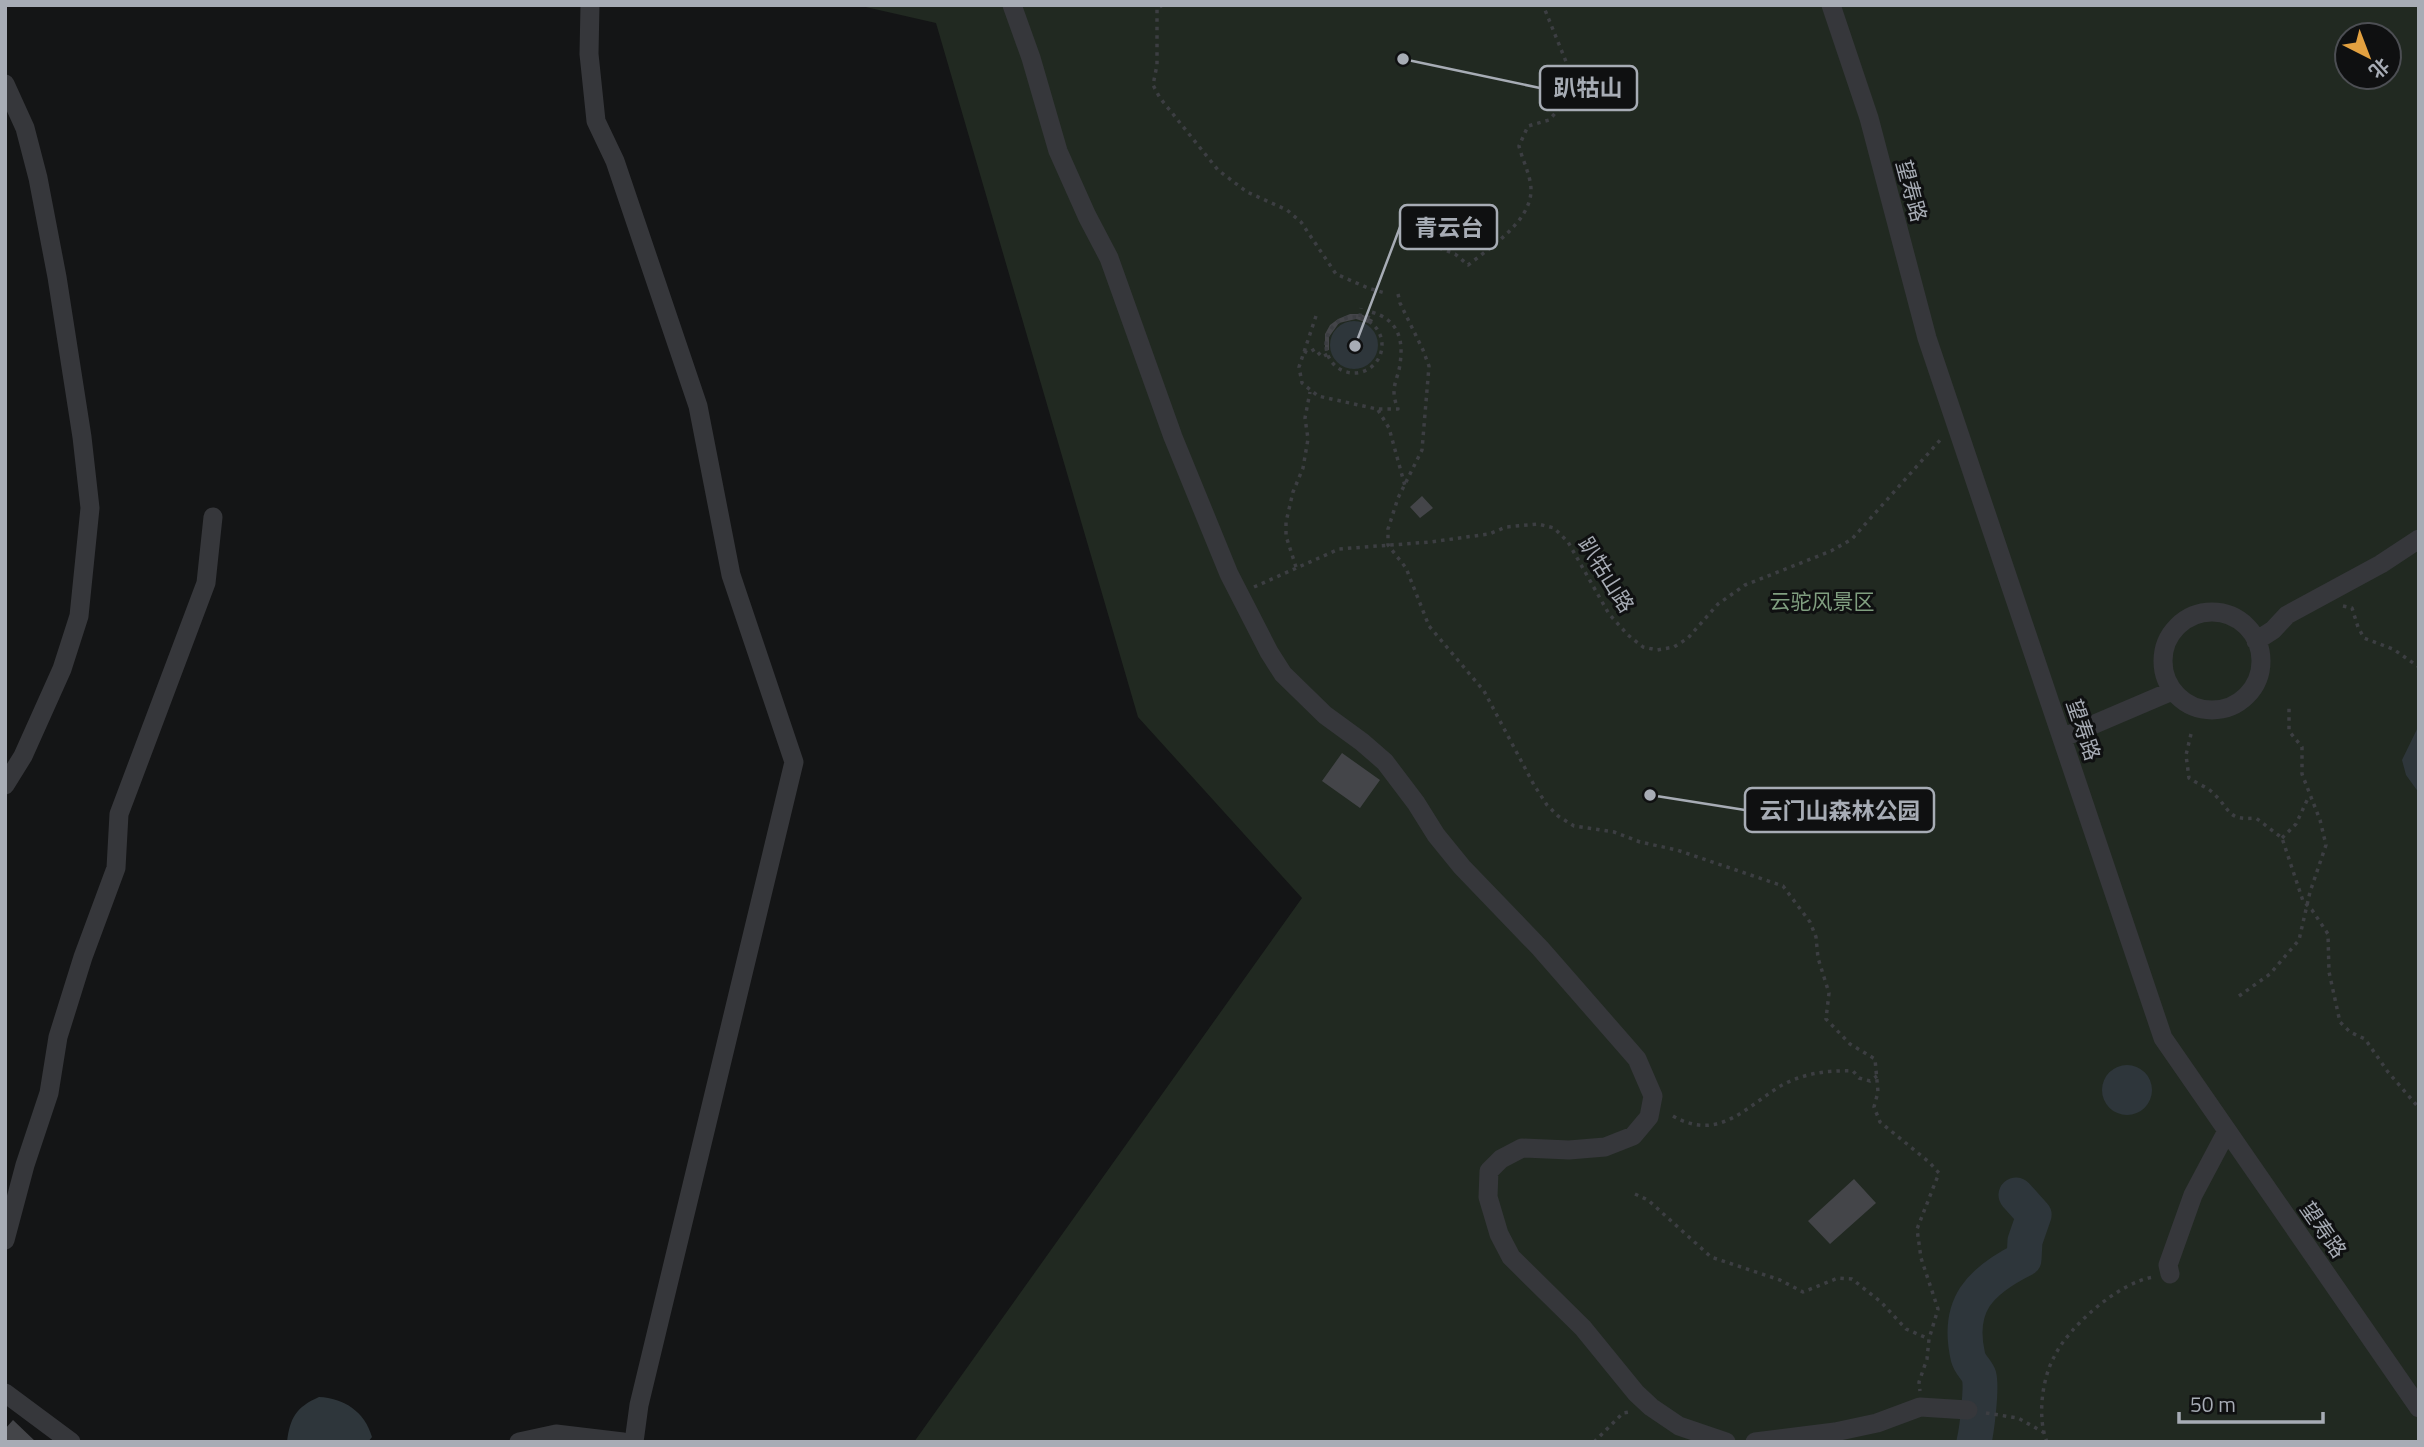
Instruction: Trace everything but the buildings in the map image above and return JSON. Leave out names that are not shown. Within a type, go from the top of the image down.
[{"type":"street","points":[[590,5],[589,54],[596,121],[615,161],[698,406],[731,575],[794,762],[639,1405],[634,1442]]},
{"type":"street","points":[[1012,5],[1031,58],[1058,151],[1109,258],[1191,484],[1250,619],[1283,674],[1325,715],[1385,762],[1462,867],[1549,957],[1637,1059],[1653,1096],[1649,1117],[1633,1136],[1605,1147],[1569,1150],[1522,1148],[1501,1159],[1489,1171],[1488,1196],[1499,1234],[1511,1257],[1583,1328],[1636,1393],[1651,1407],[1679,1426],[1726,1442]]},
{"type":"street","name":"望寿路","points":[[1831,5],[1868,118],[1927,338],[2163,1038],[2419,1408]]},
{"type":"street","points":[[5,84],[25,128],[42,203],[82,437],[90,508],[79,616],[62,669],[23,756],[5,785]]},
{"type":"street","points":[[5,1240],[48,1093],[58,1037],[83,957],[116,868],[119,814],[206,583],[213,517]]},
{"type":"street","points":[[2256,641],[2273,630],[2287,615],[2419,540]]},
{"type":"street","points":[[2215,611],[2231,615],[2244,624],[2256,641],[2260,651],[2257,680],[2238,702],[2225,708],[2210,710],[2182,701],[2172,691],[2162,660],[2165,645],[2185,619],[2199,613],[2215,611]]},
{"type":"street","points":[[2062,738],[2172,691]]},
{"type":"street","points":[[2170,1275],[2168,1265],[2193,1195],[2227,1131]]},
{"type":"street","points":[[5,1393],[71,1442]]},
{"type":"street","points":[[1755,1442],[1877,1423],[1920,1407],[1968,1410]]},
{"type":"street","points":[[519,1442],[556,1434],[623,1442]]},
{"type":"path","points":[[1163,5],[1157,8],[1157,65],[1153,85],[1160,99],[1218,170],[1247,192],[1287,210],[1301,222],[1336,274],[1385,293]]},
{"type":"path","points":[[1438,248],[1455,254],[1468,265],[1516,226],[1528,204],[1531,188],[1518,146],[1528,126],[1549,120],[1560,108],[1566,86],[1567,64],[1543,5]]},
{"type":"path","points":[[1398,294],[1429,366],[1422,450],[1398,498],[1388,529],[1388,545],[1406,568],[1429,626],[1484,691],[1534,785],[1558,816],[1574,826],[1614,832],[1640,842],[1677,850],[1783,886],[1810,922],[1816,937],[1818,958],[1829,993],[1826,1019],[1850,1044],[1875,1059],[1878,1092],[1874,1107],[1880,1122],[1939,1173],[1917,1229],[1921,1258],[1938,1309],[1919,1382],[1920,1407]]},
{"type":"path","points":[[1360,317],[1361,309]]},
{"type":"path","points":[[1316,316],[1303,351],[1300,367],[1302,383],[1318,396],[1377,409],[1398,409],[1394,393],[1402,345],[1397,329],[1390,320],[1371,312],[1367,319]]},
{"type":"path","points":[[1360,317],[1367,319],[1377,328],[1382,341],[1380,355],[1371,368],[1356,373],[1348,372],[1334,365],[1328,354],[1327,336],[1335,324],[1346,318],[1360,317]]},
{"type":"path","points":[[1303,351],[1308,353],[1315,349],[1322,357],[1328,354]]},
{"type":"path","points":[[1296,567],[1286,536],[1286,522],[1293,492],[1303,468],[1308,439],[1306,418],[1310,392]]},
{"type":"path","points":[[1377,409],[1389,428],[1405,486]]},
{"type":"path","name":"趴牯山路","points":[[1240,594],[1339,549],[1479,535],[1507,527],[1538,524],[1554,528],[1568,542],[1609,614],[1628,635],[1643,647],[1657,650],[1674,647],[1688,638],[1718,604],[1745,585],[1831,551],[1852,539],[1941,439],[1956,427]]},
{"type":"path","points":[[2339,604],[2352,608],[2364,638],[2393,649],[2419,667]]},
{"type":"path","points":[[2239,996],[2270,974],[2299,940],[2310,892],[2326,845],[2320,820],[2302,774],[2302,747],[2289,730],[2289,708]]},
{"type":"path","points":[[2191,734],[2186,755],[2189,778],[2213,792],[2227,812],[2243,819],[2256,818],[2282,838],[2303,901],[2328,934],[2329,972],[2340,1023],[2350,1032],[2365,1039],[2388,1072],[2419,1108]]},
{"type":"path","points":[[2282,838],[2296,824],[2309,794]]},
{"type":"path","points":[[1673,1116],[1688,1125],[1715,1124],[1743,1114],[1786,1083],[1818,1072],[1853,1071],[1859,1077],[1870,1081],[1878,1076]]},
{"type":"path","points":[[1635,1194],[1648,1200],[1712,1256],[1780,1280],[1803,1292],[1838,1278],[1852,1279],[1881,1302],[1906,1329],[1929,1339]]},
{"type":"path","points":[[2047,1442],[2043,1432],[2043,1397],[2054,1357],[2071,1332],[2096,1308],[2127,1287],[2146,1278],[2170,1275]]},
{"type":"path","points":[[1594,1442],[1623,1413],[1651,1407]]},
{"type":"path","points":[[1991,1414],[2018,1418],[2043,1432]]},
{"type":"green space","name":"云驼风景区","points":[[857,5],[2419,5],[2419,1442],[914,1442],[1302,898],[1138,717],[936,23]]},
{"type":"shaded area","points":[[1354,321],[1371,328],[1378,345],[1371,362],[1354,369],[1337,362],[1330,345],[1337,328]]},
{"type":"shaded area","points":[[2419,725],[2419,793],[2406,775],[2402,760]]},
{"type":"shaded area","points":[[2127,1065],[2144,1073],[2152,1090],[2144,1107],[2127,1115],[2110,1107],[2102,1090],[2110,1073]]},
{"type":"shaded area","points":[[319,1397],[337,1400],[359,1414],[372,1437],[368,1442],[287,1442],[295,1414]]},
{"type":"waterway","points":[[1974,1442],[1980,1381],[1968,1357],[1966,1323],[1969,1309],[1984,1286],[2008,1267],[2024,1259],[2025,1241],[2034,1215],[2016,1195]]},
{"type":"place","name":"趴牯山","points":[[1403,59]]},
{"type":"place","name":"青云台","points":[[1355,346]]},
{"type":"place","name":"云门山森林公园","points":[[1650,795]]}]
